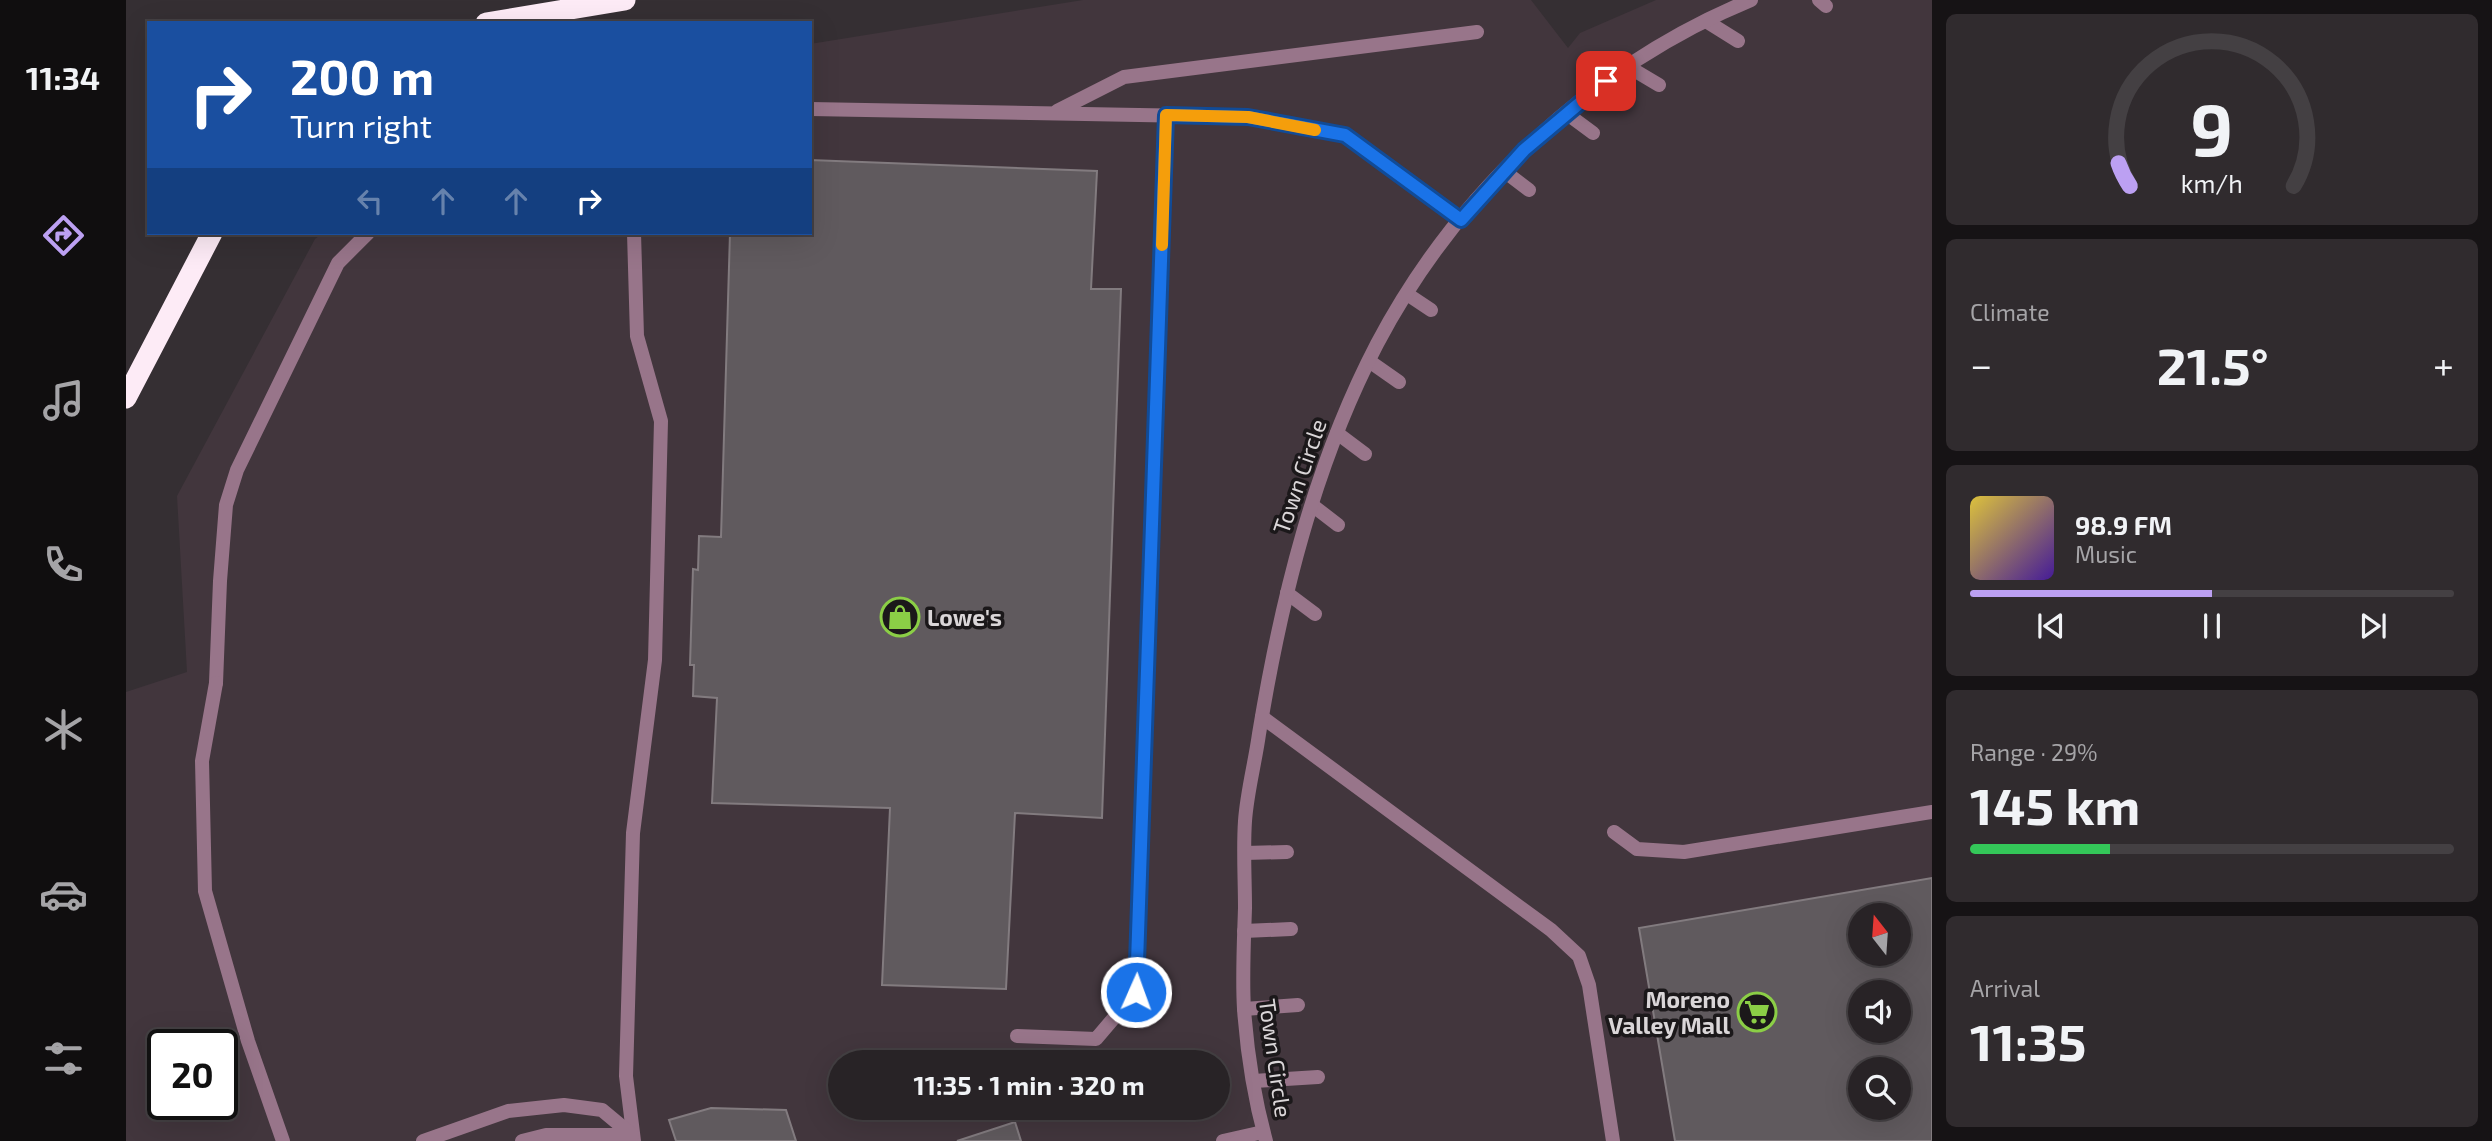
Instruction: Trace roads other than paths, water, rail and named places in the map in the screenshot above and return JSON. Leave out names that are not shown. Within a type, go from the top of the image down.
[{"type":"highway","points":[[498,21],[625,0]]},
{"type":"highway","points":[[126,398],[211,235]]},
{"type":"street","name":"Town Circle","points":[[1265,1137],[1255,1100],[1244,1009],[1245,820],[1271,662],[1287,593],[1312,505],[1337,433],[1369,361],[1407,294],[1461,220],[1504,171],[1566,113],[1627,66],[1706,21],[1751,0]]},
{"type":"street","points":[[1706,21],[1738,41]]},
{"type":"street","points":[[1053,113],[1125,78],[1477,32]]},
{"type":"street","points":[[1627,66],[1659,85]]},
{"type":"street","points":[[812,109],[1248,117],[1345,135],[1461,220]]},
{"type":"street","points":[[1566,113],[1592,133]]},
{"type":"street","points":[[1017,1036],[1096,1039],[1136,992],[1166,115]]},
{"type":"street","points":[[1504,171],[1530,190]]},
{"type":"street","points":[[283,1141],[248,1041],[205,891],[202,761],[216,682],[219,587],[226,505],[237,470],[338,262],[366,235]]},
{"type":"street","points":[[633,1138],[626,1076],[633,833],[654,660],[661,421],[637,336],[634,235]]},
{"type":"street","points":[[1407,294],[1431,310]]},
{"type":"street","points":[[1369,361],[1399,382]]},
{"type":"street","points":[[1337,433],[1365,454]]},
{"type":"street","points":[[1312,505],[1338,525]]},
{"type":"street","points":[[1287,593],[1315,614]]},
{"type":"street","points":[[1262,717],[1550,930],[1579,956],[1589,985],[1613,1141]]},
{"type":"street","points":[[1614,832],[1637,849],[1684,852],[1932,812]]},
{"type":"street","points":[[1245,853],[1287,852]]},
{"type":"street","points":[[1244,931],[1291,929]]},
{"type":"street","points":[[1244,1009],[1298,1004]]},
{"type":"street","points":[[1254,1081],[1318,1077]]},
{"type":"street","points":[[423,1141],[508,1111],[564,1105],[602,1111],[633,1138]]},
{"type":"street","points":[[522,1141],[546,1135],[595,1134],[633,1138]]},
{"type":"street","points":[[1223,1141],[1265,1137]]},
{"type":"place","name":"Lowe's","points":[[900,617]]},
{"type":"place","name":"Moreno Valley Mall","points":[[1757,1012]]}]
